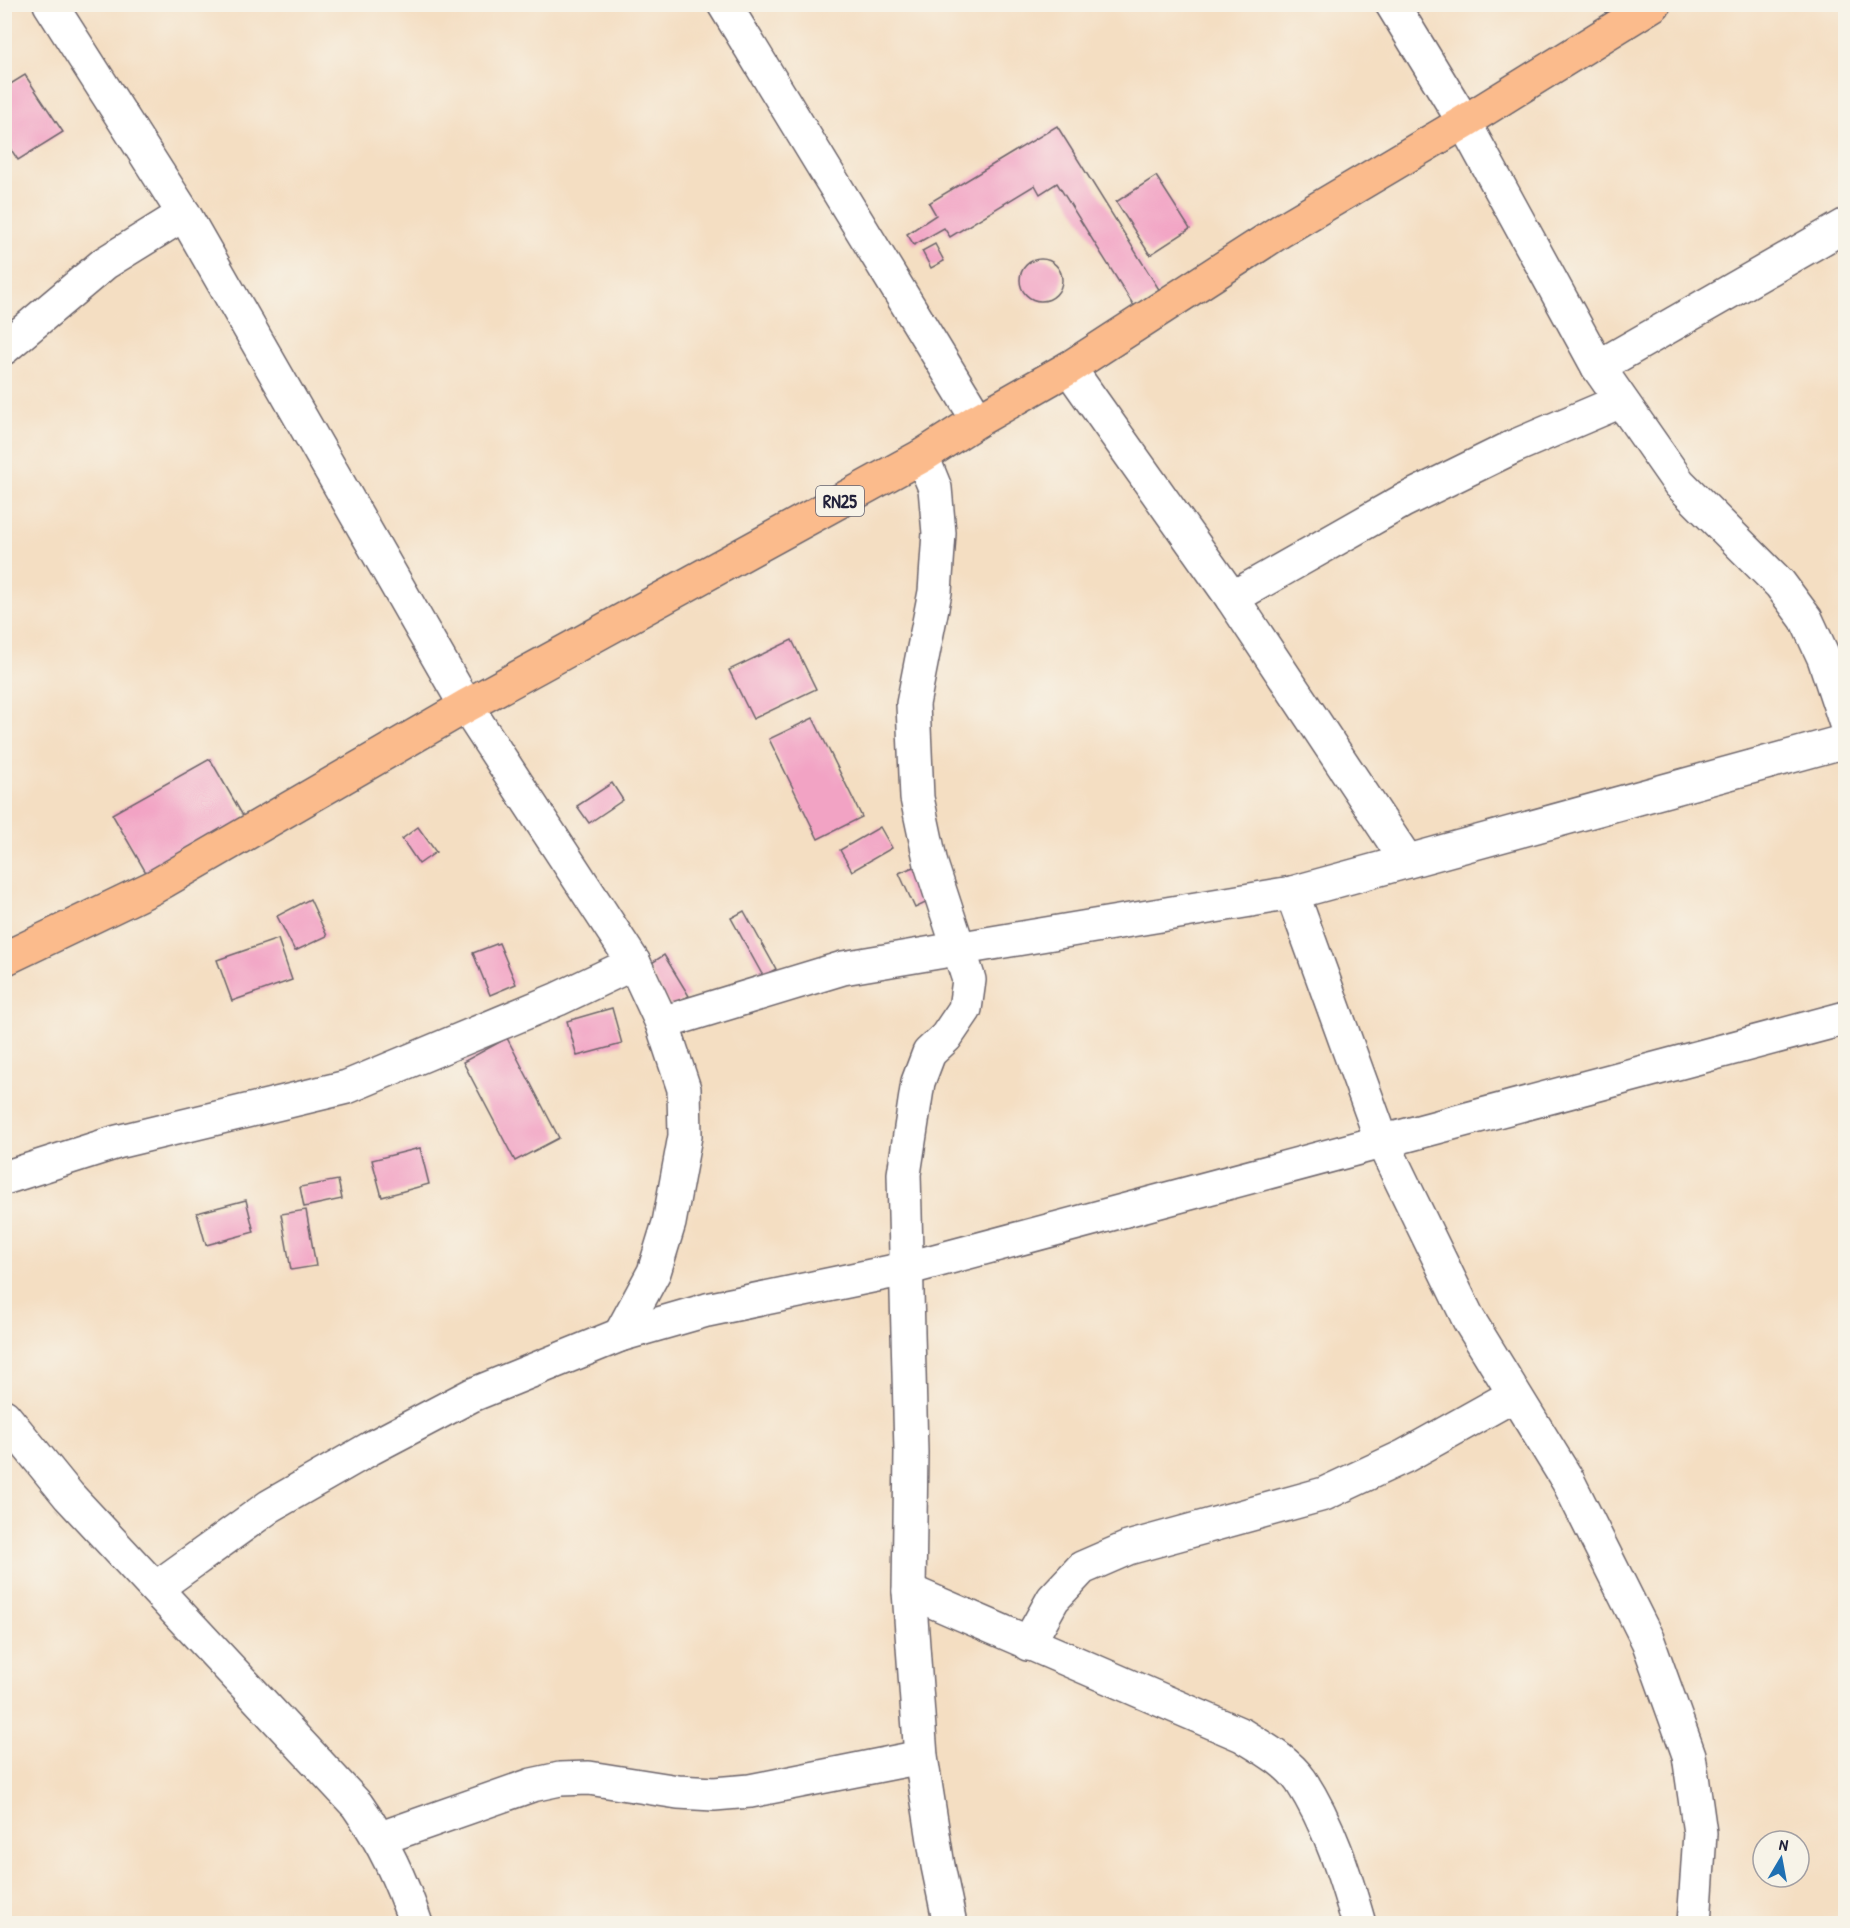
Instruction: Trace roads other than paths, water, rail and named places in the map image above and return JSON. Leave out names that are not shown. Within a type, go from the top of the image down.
[{"type":"main road","name":"RN25","points":[[4,958],[154,887],[466,706],[922,456],[978,420],[1069,368],[1282,230],[1464,122],[1654,4]]},
{"type":"street","points":[[50,4],[184,214],[466,706],[634,963],[662,1023],[684,1089],[685,1136],[669,1223],[654,1272],[620,1335]]},
{"type":"street","points":[[724,4],[978,420]]},
{"type":"street","points":[[1392,4],[1464,122],[1598,367],[1678,483],[1779,584],[1806,620],[1824,658],[1845,724]]},
{"type":"street","points":[[4,348],[105,263],[184,214]]},
{"type":"street","points":[[1598,367],[1845,225]]},
{"type":"street","points":[[1069,368],[1232,598],[1407,861]]},
{"type":"street","points":[[1232,598],[1403,501],[1513,447],[1621,401]]},
{"type":"street","points":[[922,456],[935,488],[939,533],[935,592],[913,704],[917,798],[931,864],[969,980],[965,1010],[946,1037],[929,1053],[918,1082],[904,1174],[910,1452],[909,1591],[921,1757],[938,1866],[950,1923]]},
{"type":"street","points":[[662,1023],[843,968],[1292,893],[1845,741]]},
{"type":"street","points":[[1292,893],[1382,1141],[1469,1320],[1568,1481],[1648,1641],[1689,1755],[1700,1833],[1694,1923]]},
{"type":"street","points":[[4,1179],[117,1142],[347,1087],[558,999],[634,963]]},
{"type":"street","points":[[156,1588],[270,1506],[371,1448],[472,1395],[620,1335],[728,1305],[905,1269],[1845,1018]]},
{"type":"street","points":[[1028,1644],[1053,1599],[1082,1568],[1128,1548],[1324,1494],[1405,1456],[1514,1395]]},
{"type":"street","points":[[4,1416],[69,1496],[357,1805],[381,1838],[403,1885],[416,1923]]},
{"type":"street","points":[[909,1591],[1242,1736],[1275,1756],[1300,1780],[1340,1858],[1359,1923]]},
{"type":"street","points":[[381,1838],[532,1785],[560,1779],[589,1778],[678,1792],[714,1794],[750,1791],[921,1757]]}]
